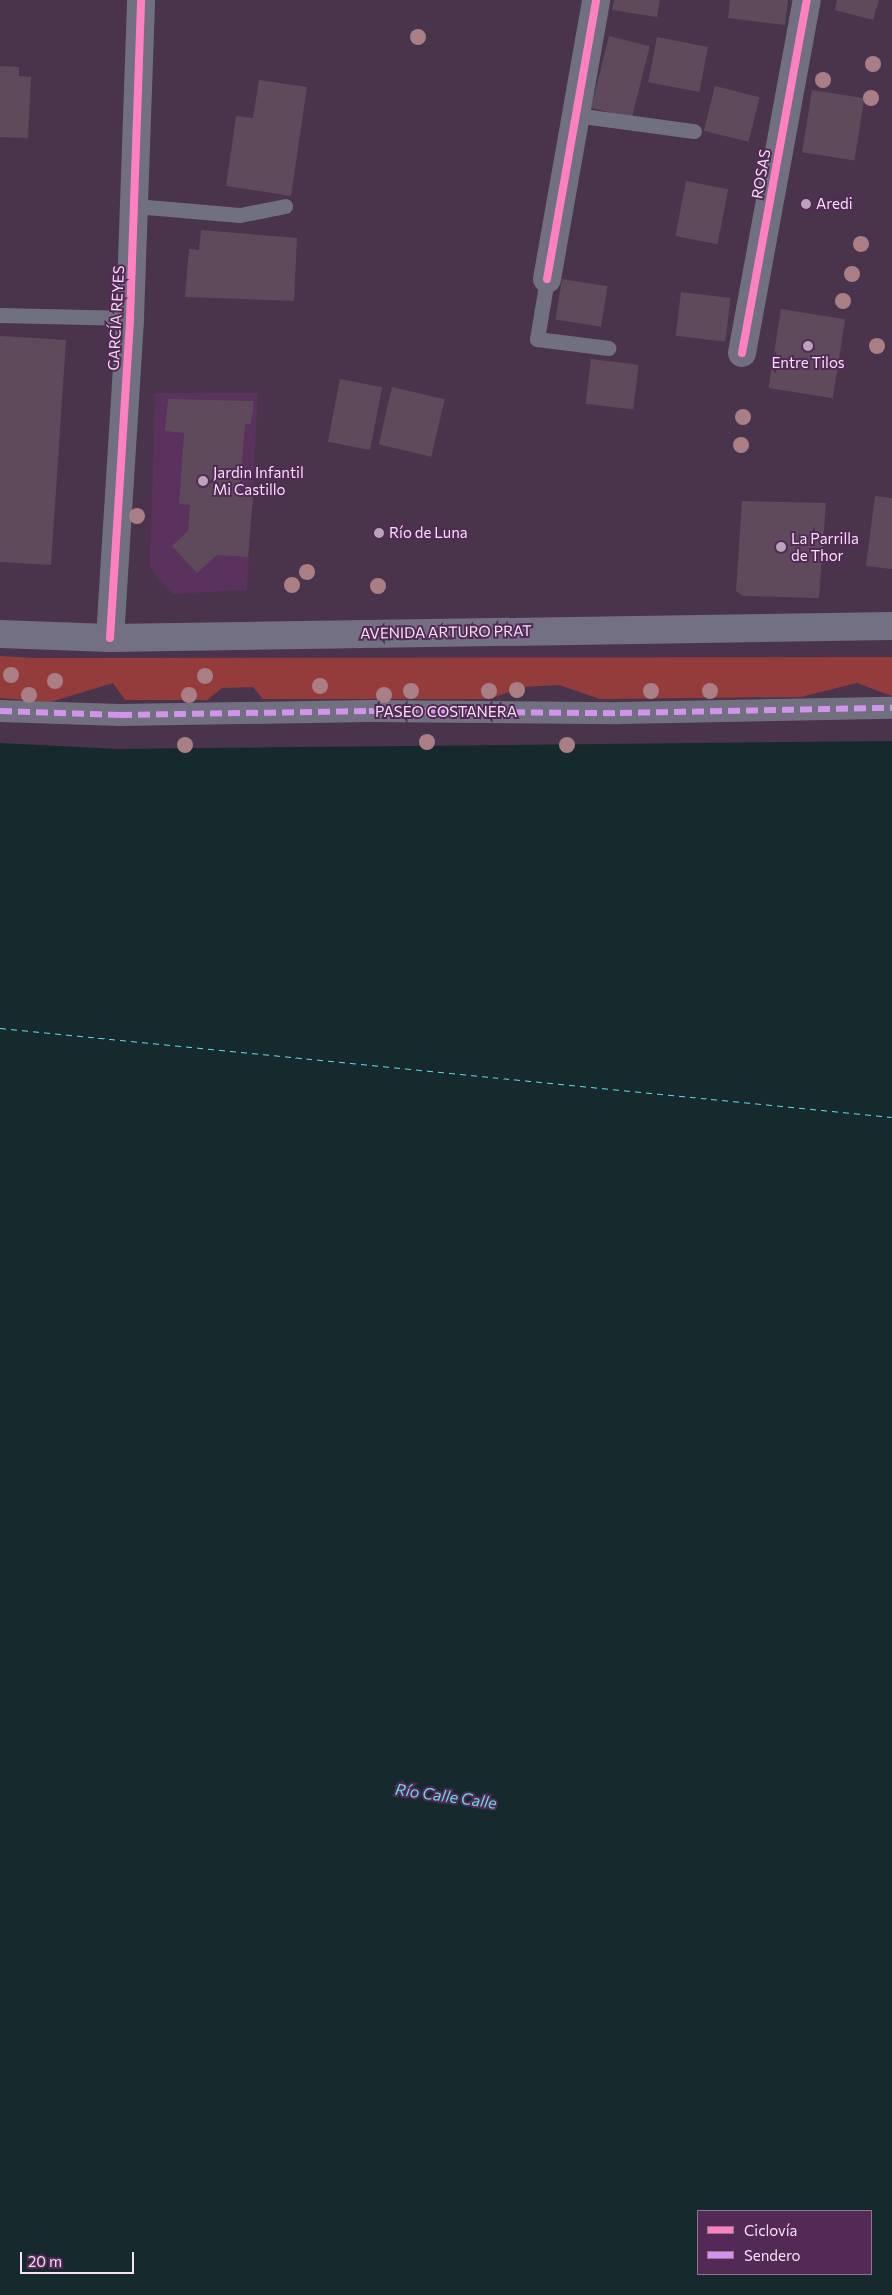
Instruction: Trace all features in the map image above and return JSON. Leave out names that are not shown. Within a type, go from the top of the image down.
[{"type":"main road","name":"AVENIDA ARTURO PRAT","points":[[0,634],[110,638],[892,626]]},
{"type":"street","name":"GARCÍA REYES","points":[[110,638],[130,318],[141,0]]},
{"type":"street","points":[[547,278],[596,0]]},
{"type":"street","name":"ROSAS","points":[[742,354],[807,0]]},
{"type":"street","name":"PASEO COSTANERA","points":[[0,711],[120,715],[369,711],[620,713],[892,708]]},
{"type":"lane","points":[[575,115],[694,131]]},
{"type":"lane","points":[[135,206],[240,215],[285,206]]},
{"type":"lane","points":[[547,278],[537,339],[608,348]]},
{"type":"lane","points":[[0,315],[130,318]]},
{"type":"shaded area","name":"Jardin Infantil Mi Castillo","points":[[155,393],[258,393],[247,590],[172,594],[150,568]]},
{"type":"shaded area","points":[[0,656],[36,658],[892,657],[892,696],[857,683],[801,697],[600,699],[559,685],[524,687],[489,699],[263,699],[253,687],[222,688],[207,700],[125,700],[113,683],[50,702],[0,698]]},
{"type":"water","name":"Río Calle Calle","points":[[892,741],[892,2295],[0,2295],[0,743],[117,749]]},
{"type":"building","points":[[614,0],[660,0],[657,17],[612,10]]},
{"type":"building","points":[[730,0],[788,0],[785,25],[728,18]]},
{"type":"building","points":[[837,0],[879,0],[873,20],[835,10]]},
{"type":"building","points":[[609,36],[650,46],[632,118],[591,108]]},
{"type":"building","points":[[657,37],[708,47],[699,92],[648,82]]},
{"type":"building","points":[[0,66],[19,67],[19,76],[31,77],[28,138],[0,137]]},
{"type":"building","points":[[259,80],[307,87],[291,196],[226,186],[236,116],[253,118]]},
{"type":"building","points":[[715,86],[760,97],[749,142],[704,131]]},
{"type":"building","points":[[812,90],[864,98],[854,161],[802,152]]},
{"type":"building","points":[[686,181],[728,189],[718,244],[675,236]]},
{"type":"building","points":[[201,230],[297,238],[294,301],[185,297],[189,249],[199,250]]},
{"type":"building","points":[[562,279],[607,286],[601,327],[556,319]]},
{"type":"building","points":[[681,292],[731,298],[725,342],[676,336]]},
{"type":"building","name":"Entre Tilos","points":[[781,309],[845,319],[833,398],[768,388]]},
{"type":"building","points":[[0,336],[66,340],[51,565],[0,562]]},
{"type":"building","points":[[591,359],[639,365],[633,410],[586,404]]},
{"type":"building","points":[[340,379],[382,387],[370,450],[328,442]]},
{"type":"building","points":[[392,387],[445,399],[431,457],[379,444]]},
{"type":"building","points":[[168,399],[254,401],[251,424],[245,424],[239,496],[253,497],[248,557],[217,555],[197,573],[172,546],[188,531],[190,505],[179,504],[184,433],[165,431]]},
{"type":"building","points":[[875,496],[892,498],[892,569],[866,566]]},
{"type":"building","name":"La Parrilla de Thor","points":[[742,501],[826,503],[819,598],[743,596],[736,591]]},
{"type":"ferry route","points":[[0,1028],[892,1117]]},
{"type":"marked path","points":[[0,711],[120,715],[369,711],[620,713],[892,708]]},
{"type":"cycle path","points":[[110,638],[130,318],[141,0]]},
{"type":"cycle path","points":[[547,279],[596,0]]},
{"type":"cycle path","points":[[742,353],[807,0]]},
{"type":"place","name":"Aredi","points":[[806,204]]},
{"type":"place","name":"Entre Tilos","points":[[808,346]]},
{"type":"place","name":"Jardin Infantil Mi Castillo","points":[[203,481]]},
{"type":"place","name":"Río de Luna","points":[[379,533]]},
{"type":"place","name":"La Parrilla de Thor","points":[[781,547]]}]
